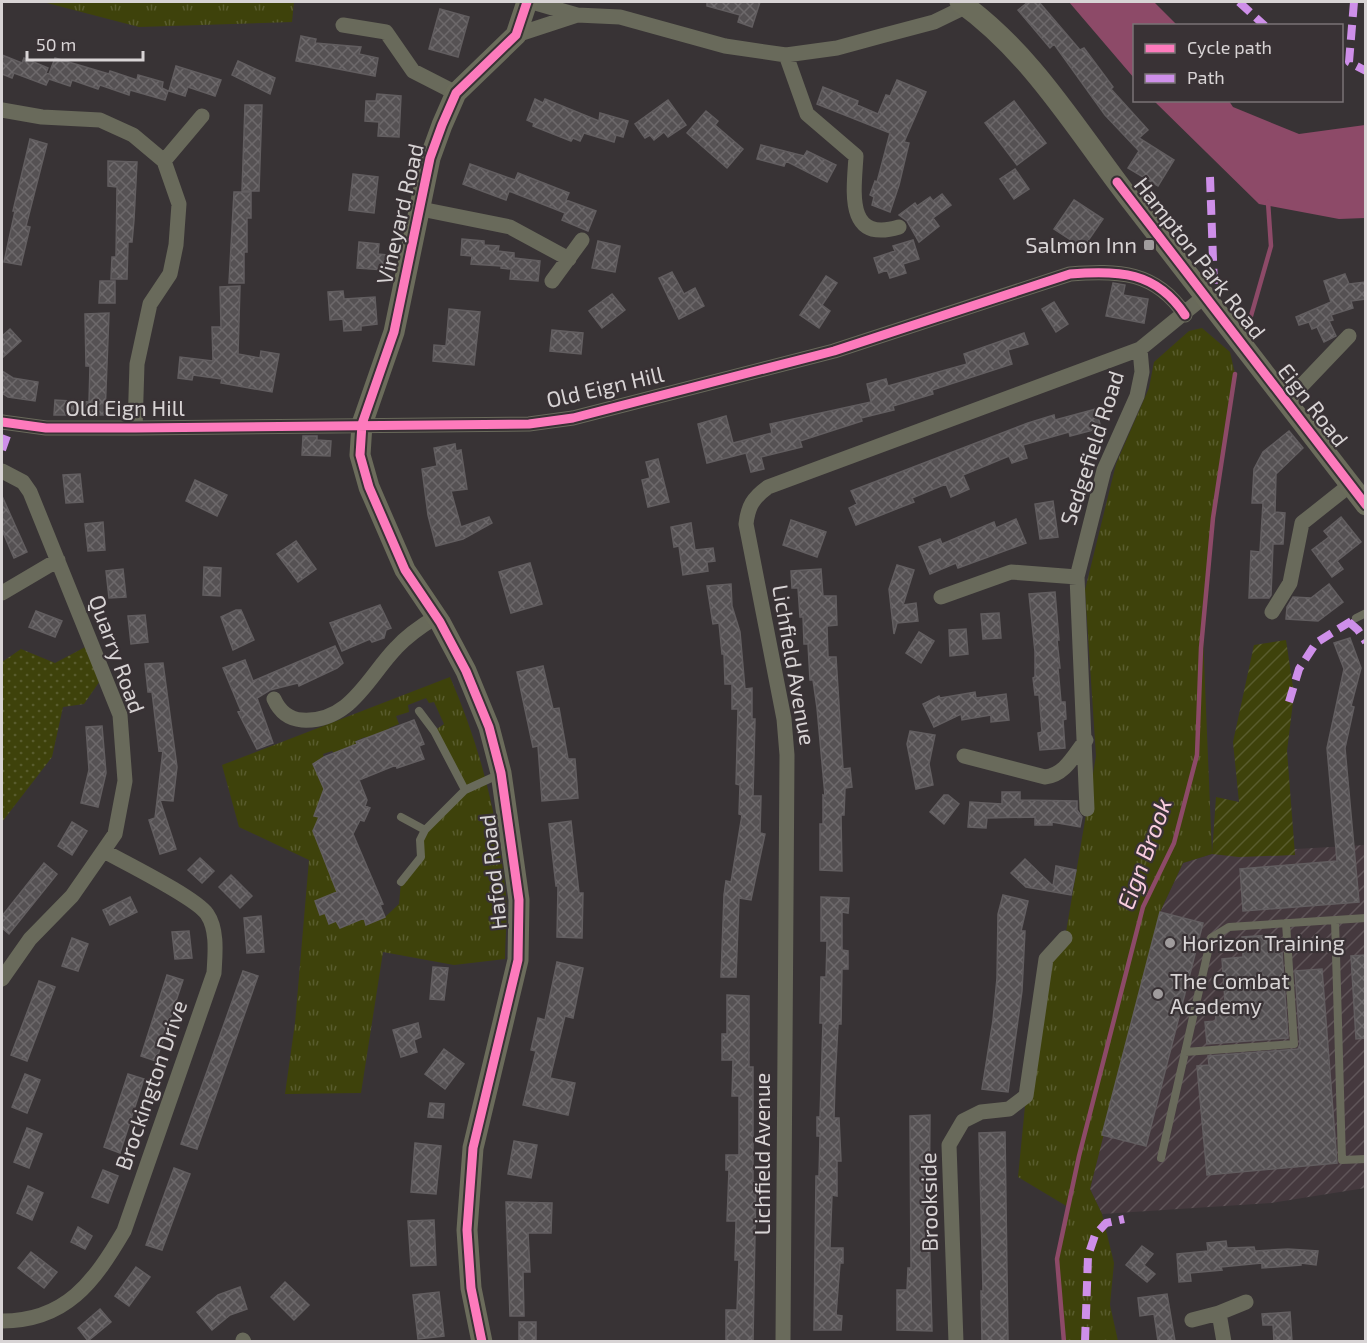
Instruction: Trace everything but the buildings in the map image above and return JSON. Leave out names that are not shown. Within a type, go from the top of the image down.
[{"type":"street","points":[[530,2],[577,15],[620,17],[725,46],[786,55],[837,48],[934,22],[964,4]]},
{"type":"street","name":"Vineyard Road","points":[[362,424],[394,332],[430,158],[456,93],[516,35],[530,2]]},
{"type":"street","name":"Hampton Park Road","points":[[964,4],[1030,63],[1252,358]]},
{"type":"street","points":[[516,35],[577,15]]},
{"type":"street","points":[[343,25],[386,32],[412,71],[456,93]]},
{"type":"street","points":[[786,55],[807,114],[856,156],[854,206],[861,219],[870,230],[883,232],[899,227]]},
{"type":"street","points":[[2,110],[42,117],[100,120],[133,135],[164,161],[179,204],[176,245],[170,274],[150,304],[137,364],[135,429]]},
{"type":"street","points":[[164,161],[202,116]]},
{"type":"street","points":[[421,209],[510,227],[569,259]]},
{"type":"street","points":[[552,281],[582,240]]},
{"type":"street","name":"Old Eign Hill","points":[[2,422],[46,428],[135,429],[362,424],[529,424],[573,418],[834,351],[1071,274],[1103,271],[1137,276],[1162,289],[1185,315]]},
{"type":"street","name":"Lichfield Avenue","points":[[783,1341],[787,755],[784,719],[746,524],[747,508],[756,496],[768,487],[1140,349],[1205,297]]},
{"type":"street","points":[[1286,402],[1348,336]]},
{"type":"street","name":"Sedgefield Road","points":[[1087,809],[1086,740],[1077,577],[1104,470],[1137,396],[1142,372],[1140,349]]},
{"type":"street","name":"Eign Road","points":[[1252,358],[1365,505]]},
{"type":"street","name":"Hafod Road","points":[[362,424],[360,455],[369,487],[405,570],[436,617],[466,671],[489,727],[501,773],[519,900],[518,960],[473,1148],[467,1230],[471,1288],[482,1341]]},
{"type":"street","name":"Quarry Road","points":[[2,471],[23,482],[30,492],[120,715],[125,781],[115,834],[72,896],[30,939],[2,978]]},
{"type":"street","points":[[1272,612],[1290,583],[1302,523],[1350,485]]},
{"type":"street","points":[[2,593],[57,560]]},
{"type":"street","points":[[941,597],[1011,572],[1077,577]]},
{"type":"street","points":[[274,699],[287,716],[299,720],[318,720],[336,714],[351,703],[402,642],[417,628],[436,617]]},
{"type":"street","points":[[964,756],[1045,777],[1055,776],[1067,766],[1086,740]]},
{"type":"street","name":"Brockington Drive","points":[[2,1321],[26,1321],[55,1310],[80,1292],[103,1266],[124,1231],[214,973],[215,940],[207,914],[180,893],[104,851]]},
{"type":"street","name":"Brookside","points":[[956,1341],[949,1145],[963,1121],[981,1112],[1009,1109],[1026,1096],[1046,959],[1065,938]]},
{"type":"street","points":[[1192,1320],[1219,1313],[1246,1302]]},
{"type":"street","points":[[1219,1313],[1224,1341]]},
{"type":"lane","points":[[1356,618],[1365,613]]},
{"type":"lane","points":[[419,711],[434,730],[465,790]]},
{"type":"lane","points":[[401,882],[421,857],[420,840],[425,830],[465,790],[501,773]]},
{"type":"lane","points":[[402,817],[425,830]]},
{"type":"lane","points":[[1161,1158],[1211,938],[1229,927],[1365,918]]},
{"type":"lane","points":[[1335,920],[1342,1160],[1365,1159]]},
{"type":"lane","points":[[1185,1052],[1294,1044],[1286,923]]},
{"type":"shaded area","points":[[1069,2],[1154,2],[1176,24],[1133,24],[1133,77]]},
{"type":"shaded area","points":[[1155,102],[1230,102],[1233,107],[1299,134],[1365,125],[1365,218],[1339,219],[1259,204]]},
{"type":"shaded area","points":[[1365,845],[1365,1188],[1271,1203],[1102,1214],[1090,1189],[1102,1135],[1160,912],[1183,863],[1212,854]]},
{"type":"green space","points":[[43,2],[294,2],[292,22],[139,27]]},
{"type":"green space","points":[[1202,328],[1230,352],[1235,374],[1202,612],[1212,854],[1183,863],[1160,912],[1090,1189],[1102,1214],[1114,1263],[1110,1305],[1118,1341],[1064,1341],[1057,1259],[1068,1207],[1018,1177],[1026,1096],[1046,959],[1065,938],[1096,756],[1085,590],[1116,464],[1149,388],[1154,362],[1189,331]]},
{"type":"green space","points":[[1286,640],[1294,694],[1287,751],[1295,855],[1239,857],[1212,854],[1216,797],[1239,802],[1233,742],[1254,645]]},
{"type":"green space","points":[[91,644],[104,675],[84,704],[63,707],[52,757],[2,822],[2,662],[21,649],[55,663]]},
{"type":"green space","points":[[450,677],[471,730],[493,811],[506,895],[505,959],[454,965],[383,952],[361,1093],[285,1094],[295,1023],[309,860],[239,827],[222,765]],"holes":[[[426,698],[429,703],[434,702],[444,724],[434,731],[465,790],[420,840],[421,857],[401,882],[399,904],[385,917],[367,924],[364,918],[340,928],[336,921],[329,924],[325,913],[320,915],[315,902],[338,892],[313,831],[319,817],[314,815],[326,789],[313,765],[324,757],[323,754],[332,751],[334,753],[357,744],[356,741],[365,737],[366,740],[390,730],[389,728],[399,724],[396,716],[409,712],[408,705]]]},
{"type":"waterway","name":"Eign Brook","points":[[1251,316],[1271,246],[1268,202]]},
{"type":"waterway","name":"Eign Brook","points":[[1064,1342],[1057,1259],[1079,1156],[1143,907],[1174,843],[1197,755],[1201,648],[1213,518],[1235,374]]},
{"type":"marked path","points":[[1239,2],[1263,24]]},
{"type":"marked path","points":[[1354,2],[1349,62],[1366,71]]},
{"type":"marked path","points":[[1210,177],[1214,287]]},
{"type":"marked path","points":[[2,450],[11,424]]},
{"type":"marked path","points":[[1289,702],[1299,669],[1316,643],[1356,618]]},
{"type":"marked path","points":[[1349,622],[1366,642]]},
{"type":"marked path","points":[[1085,1342],[1088,1256],[1095,1235],[1106,1223],[1124,1219]]},
{"type":"cycle path","points":[[482,1342],[471,1288],[467,1230],[473,1148],[518,960],[519,900],[501,773],[489,727],[466,671],[440,622],[405,570],[369,487],[360,455],[362,424],[394,332],[430,158],[442,125],[456,93],[516,35],[527,2]]},
{"type":"cycle path","points":[[1117,182],[1366,505]]},
{"type":"cycle path","points":[[2,422],[46,428],[135,428],[529,424],[573,418],[834,351],[1070,274],[1104,273],[1135,276],[1162,289],[1185,315]]},
{"type":"place","name":"Salmon Inn","points":[[1149,245]]},
{"type":"place","name":"Horizon Training","points":[[1170,943]]},
{"type":"place","name":"The Combat Academy","points":[[1158,994]]}]
